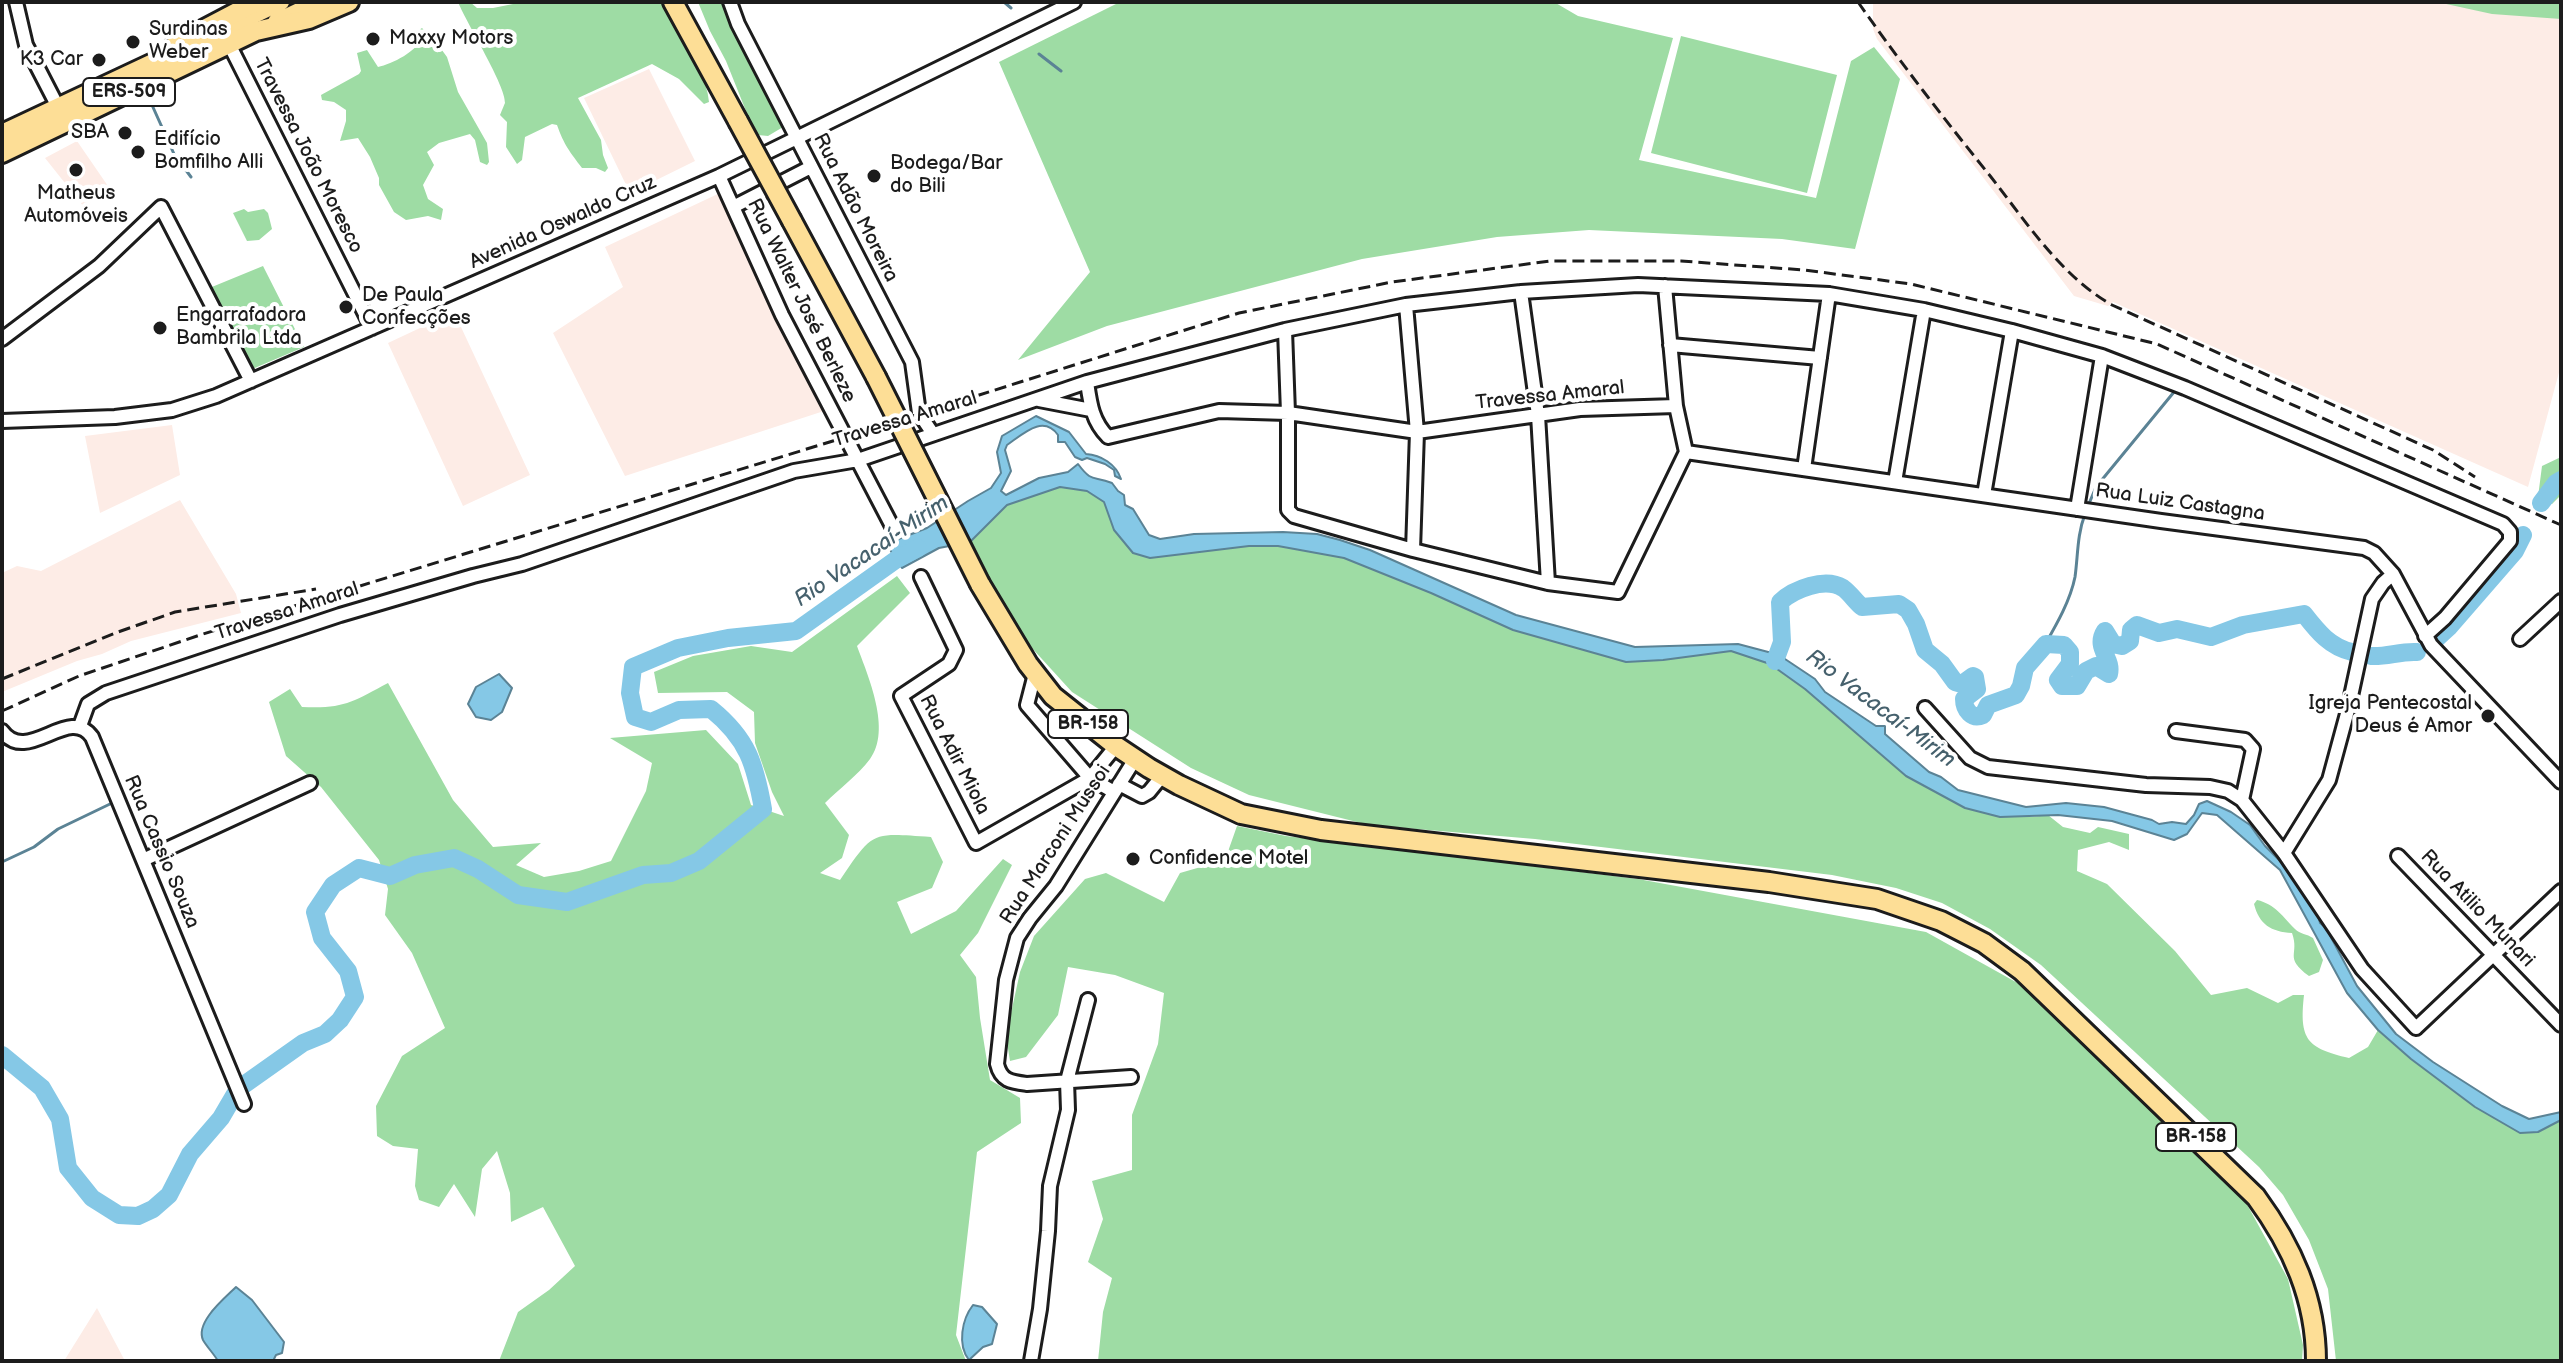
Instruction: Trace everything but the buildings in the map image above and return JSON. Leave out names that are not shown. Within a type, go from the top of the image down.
[{"type":"highway","name":"ERS-509","points":[[2,134],[164,58],[176,44],[256,2]]},
{"type":"highway","name":"ERS-509","points":[[2,153],[256,31],[309,19],[349,2]]},
{"type":"highway","name":"BR-158","points":[[673,2],[876,377],[980,584],[1006,630],[1053,696],[1116,746],[1162,776],[1241,814],[1321,830],[1769,882],[1877,899],[1941,921],[1984,943],[2022,971],[2256,1197],[2281,1231],[2309,1301],[2316,1361]]},
{"type":"highway","name":"BR-158","points":[[688,2],[703,55]]},
{"type":"main road","name":"ERS-509","points":[[164,58],[281,2]]},
{"type":"main road","name":"ERS-509","points":[[256,31],[318,2]]},
{"type":"street","points":[[16,2],[26,45],[58,107]]},
{"type":"street","name":"Rua Adão Moreira","points":[[730,2],[738,24],[912,362],[919,413],[933,434]]},
{"type":"street","points":[[1037,2],[1043,17]]},
{"type":"street","name":"Avenida Oswaldo Cruz","points":[[2,421],[115,417],[172,410],[216,396],[719,176],[1074,2]]},
{"type":"street","name":"Travessa João Moresco","points":[[229,44],[372,328]]},
{"type":"street","points":[[733,207],[811,167]]},
{"type":"street","name":"Rua Walter José Berleze","points":[[719,176],[782,315],[893,528]]},
{"type":"street","points":[[2,339],[99,266],[161,207],[251,381]]},
{"type":"street","name":"Travessa Amaral","points":[[80,726],[88,704],[95,698],[130,686],[340,615],[522,564],[794,471],[858,460],[1087,382],[1285,330],[1406,305],[1521,292],[1638,285],[1829,294],[1924,310],[2102,356],[2249,413],[2507,528],[2510,541],[2445,618],[2425,636]]},
{"type":"street","points":[[1285,330],[1288,510],[1301,520],[1413,550],[1548,583],[1618,592],[1686,452],[1676,406],[1665,286]]},
{"type":"street","points":[[1521,292],[1538,415],[1548,583]]},
{"type":"street","points":[[1804,469],[1829,294]]},
{"type":"street","points":[[1406,305],[1417,432],[1413,550]]},
{"type":"street","points":[[1895,482],[1924,310]]},
{"type":"street","points":[[1984,495],[2012,331]]},
{"type":"street","points":[[1670,345],[1820,358]]},
{"type":"street","points":[[2077,509],[2102,356]]},
{"type":"street","points":[[1035,399],[1091,410],[1087,382]]},
{"type":"street","name":"Travessa Amaral","points":[[1091,410],[1099,428],[1108,437],[1219,411],[1288,413],[1417,432],[1580,409],[1676,406]]},
{"type":"street","name":"Rua Luiz Castagna","points":[[1686,452],[2364,548],[2374,553],[2393,574],[2425,636],[2561,782]]},
{"type":"street","points":[[2284,853],[2329,780],[2372,599],[2393,574]]},
{"type":"street","name":"Rua Adir Miola","points":[[921,577],[956,650],[949,664],[901,696],[976,843],[1090,778]]},
{"type":"street","points":[[2520,639],[2561,601]]},
{"type":"street","points":[[1035,674],[1027,705],[1090,778],[1142,796],[1162,776]]},
{"type":"street","points":[[1925,708],[1970,758],[1988,767],[2146,785],[2210,787],[2228,791],[2242,800],[2284,853],[2362,969],[2416,1028],[2561,891]]},
{"type":"street","points":[[2,731],[14,742],[23,742],[73,725],[80,726]]},
{"type":"street","name":"Rua Cassio Souza","points":[[80,726],[92,737],[244,1104]]},
{"type":"street","points":[[2176,731],[2245,740],[2250,744],[2253,749],[2242,800]]},
{"type":"street","points":[[1090,778],[1116,746]]},
{"type":"street","name":"Rua Marconi Mussoi","points":[[1131,1077],[1027,1084],[1009,1082],[999,1073],[997,1064],[1006,980],[1017,938],[1056,886],[1135,759]]},
{"type":"street","points":[[143,860],[310,783]]},
{"type":"street","name":"Rua Atilio Munari","points":[[2398,856],[2561,1025]]},
{"type":"street","points":[[1031,1361],[1043,1281],[1050,1186],[1068,1110],[1067,1081],[1088,1000]]},
{"type":"shaded area","points":[[1873,2],[2561,2],[2561,365],[2528,487],[2113,302],[2108,306],[2074,296],[1877,39],[1873,29]]},
{"type":"shaded area","points":[[649,69],[695,161],[630,193],[584,98]]},
{"type":"shaded area","name":"Matheus Automóveis","points":[[77,141],[110,189],[84,207],[45,158]]},
{"type":"shaded area","points":[[722,192],[827,410],[625,476],[553,333],[623,287],[605,247]]},
{"type":"shaded area","points":[[454,312],[530,475],[463,506],[388,343]]},
{"type":"shaded area","points":[[172,425],[180,475],[100,513],[85,436]]},
{"type":"shaded area","points":[[180,500],[236,594],[241,613],[131,641],[2,692],[2,573],[17,566],[41,571]]},
{"type":"shaded area","points":[[97,1308],[125,1361],[64,1361]]},
{"type":"green space","points":[[458,2],[470,2],[477,8],[493,8],[523,2],[662,2],[699,70],[709,102],[704,104],[679,79],[652,64],[578,98],[601,140],[608,168],[605,172],[582,168],[557,125],[552,124],[525,137],[522,160],[517,164],[506,147],[507,122],[500,115],[505,103],[504,95]]},
{"type":"green space","points":[[698,2],[727,2],[783,122],[783,127],[768,136],[758,135],[752,126]]},
{"type":"green space","points":[[1120,2],[1554,2],[1578,16],[1673,38],[1639,160],[1816,198],[1851,61],[1874,47],[1900,79],[1855,249],[1782,239],[1589,230],[1497,237],[1362,259],[1107,326],[1018,360],[1090,272],[999,62]]},
{"type":"green space","points":[[2437,2],[2561,2],[2561,19],[2492,14]]},
{"type":"green space","points":[[422,28],[447,57],[458,92],[487,143],[489,162],[487,165],[480,162],[475,140],[470,134],[439,143],[427,152],[434,165],[423,185],[428,199],[443,209],[441,220],[428,216],[406,220],[394,212],[379,185],[370,157],[358,138],[340,141],[346,110],[334,102],[322,100],[321,95],[359,74],[357,53],[367,50],[378,67],[390,63],[420,42],[422,37],[419,30]]},
{"type":"green space","points":[[1681,36],[1837,75],[1807,193],[1651,153]]},
{"type":"green space","points":[[244,209],[248,212],[264,209],[268,213],[272,229],[259,240],[247,241],[233,213]]},
{"type":"green space","points":[[263,266],[304,347],[250,370],[207,289]]},
{"type":"green space","points":[[2561,457],[2561,495],[2552,504],[2544,504],[2538,497],[2542,466]]},
{"type":"green space","points":[[1060,487],[1088,491],[1104,502],[1114,530],[1150,558],[1249,546],[1278,546],[1344,558],[1513,630],[1663,660],[1731,651],[1770,664],[1805,689],[1906,776],[2031,817],[2048,815],[2063,827],[2090,833],[2098,827],[2129,834],[2129,850],[2109,842],[2078,850],[2077,871],[2107,884],[2175,951],[2211,995],[2247,988],[2278,1003],[2293,995],[2304,995],[2305,1032],[2315,1046],[2349,1058],[2368,1047],[2378,1030],[2446,1085],[2520,1133],[2561,1120],[2561,1361],[2336,1361],[2328,1289],[2309,1240],[2283,1195],[2259,1167],[2041,965],[1990,929],[1942,903],[1896,888],[1832,875],[1535,839],[1369,825],[1249,795],[1191,768],[1072,692],[1031,647],[970,542],[1007,505]]},
{"type":"green space","points":[[897,576],[910,593],[857,646],[876,703],[879,733],[876,747],[865,765],[825,803],[849,835],[842,858],[820,873],[840,880],[860,852],[876,838],[896,835],[931,837],[943,862],[932,888],[897,902],[911,934],[956,911],[1003,859],[1012,865],[978,933],[960,955],[976,977],[990,1080],[1020,1098],[1021,1123],[977,1152],[956,1335],[966,1361],[499,1361],[518,1312],[575,1266],[543,1207],[511,1222],[510,1193],[497,1151],[482,1169],[475,1217],[454,1184],[439,1207],[419,1200],[415,1186],[418,1149],[393,1146],[377,1136],[376,1106],[402,1056],[445,1028],[412,953],[385,915],[388,889],[379,860],[321,787],[286,756],[269,702],[290,689],[302,707],[328,707],[356,699],[388,683],[453,800],[493,847],[541,843],[516,865],[544,877],[579,871],[611,861],[646,791],[652,763],[610,738],[706,730],[738,764],[751,805],[784,816],[755,743],[754,712],[727,692],[658,693],[654,672],[693,656],[751,646],[792,652]]},
{"type":"green space","points":[[1237,826],[1286,836],[1638,879],[1926,932],[2023,986],[2244,1199],[2288,1279],[2303,1345],[2302,1361],[1098,1361],[1103,1312],[1112,1278],[1088,1262],[1103,1219],[1092,1181],[1132,1170],[1132,1115],[1158,1044],[1164,993],[1115,975],[1068,967],[1058,1015],[1026,1057],[1010,1061],[1006,1036],[1020,972],[1034,936],[1085,879],[1106,873],[1164,902],[1180,873],[1225,860]]},
{"type":"green space","points":[[2257,900],[2274,908],[2297,931],[2313,938],[2323,960],[2319,972],[2309,976],[2301,970],[2294,960],[2292,933],[2272,929],[2263,922],[2254,904]]},
{"type":"water","name":"Rio Vacacaí-Mirim","points":[[1036,416],[1069,432],[1086,454],[1107,461],[1121,479],[1105,464],[1075,457],[1065,442],[1058,442],[1058,435],[1052,429],[1039,426],[1007,445],[1005,450],[1011,471],[1001,491],[1006,495],[1039,478],[1068,472],[1078,464],[1090,477],[1112,483],[1124,495],[1125,505],[1133,509],[1149,535],[1160,539],[1194,534],[1317,534],[1370,550],[1516,615],[1635,647],[1738,644],[1772,653],[1778,649],[1782,657],[1815,679],[1825,692],[1876,726],[1885,726],[1885,734],[1929,772],[1958,790],[2026,807],[2066,803],[2104,807],[2159,824],[2186,824],[2199,804],[2207,801],[2231,812],[2250,825],[2265,846],[2294,875],[2357,986],[2396,1034],[2502,1106],[2529,1119],[2561,1112],[2561,1120],[2538,1132],[2520,1133],[2475,1107],[2378,1030],[2347,993],[2280,870],[2217,815],[2202,813],[2187,834],[2174,840],[2112,821],[2058,815],[2000,817],[1965,808],[1906,776],[1805,689],[1770,664],[1731,651],[1626,662],[1513,630],[1344,558],[1278,546],[1249,546],[1150,558],[1133,553],[1114,530],[1104,502],[1087,491],[1060,487],[1007,505],[970,542],[939,548],[902,568],[890,550],[896,540],[927,528],[991,488],[1001,473],[997,452],[1002,436]]},
{"type":"water","points":[[499,674],[512,688],[502,712],[491,720],[476,717],[468,704],[476,687]]},
{"type":"water","points":[[236,1287],[252,1300],[284,1342],[282,1353],[276,1355],[273,1361],[218,1361],[203,1340],[203,1326],[207,1318]]},
{"type":"water","points":[[973,1305],[982,1307],[997,1324],[992,1344],[983,1347],[969,1360],[963,1347],[962,1332]]},
{"type":"waterway","points":[[1004,2],[1011,8]]},
{"type":"waterway","points":[[1039,54],[1061,71]]},
{"type":"waterway","points":[[152,105],[174,154],[191,177]]},
{"type":"waterway","points":[[2088,506],[2096,487],[2174,392]]},
{"type":"waterway","points":[[2541,503],[2561,480]]},
{"type":"waterway","points":[[2556,483],[2561,485]]},
{"type":"waterway","points":[[2043,648],[2073,586],[2085,514]]},
{"type":"waterway","points":[[2437,638],[2515,551],[2523,535]]},
{"type":"waterway","name":"Rio Vacacaí-Mirim","points":[[2,1055],[42,1088],[60,1119],[68,1168],[92,1198],[119,1215],[138,1216],[153,1209],[169,1195],[190,1154],[221,1118],[238,1089],[303,1043],[325,1034],[340,1020],[355,997],[348,971],[322,938],[315,912],[333,885],[359,868],[390,876],[415,865],[454,858],[478,869],[518,895],[567,902],[643,875],[671,873],[699,861],[763,809],[753,765],[734,731],[711,709],[679,710],[651,722],[635,717],[630,693],[633,667],[678,648],[728,638],[796,631],[897,559],[918,548]]},
{"type":"waterway","points":[[1775,661],[1782,642],[1780,602],[1801,589],[1819,584],[1843,588],[1862,607],[1899,604],[1908,610],[1925,650],[1942,664],[1955,682],[1962,684],[1975,677],[1977,689],[1964,699],[1967,710],[1975,716],[1983,715],[1988,705],[2016,695],[2025,668],[2046,644],[2064,645],[2070,652],[2070,664],[2058,680],[2062,686],[2077,686],[2086,671],[2096,666],[2109,674],[2109,663],[2102,648],[2105,631],[2113,644],[2122,646],[2130,641],[2131,630],[2137,625],[2159,633],[2177,629],[2211,637],[2243,625],[2304,614],[2331,643],[2352,652]]},
{"type":"waterway","points":[[2371,656],[2417,652]]},
{"type":"waterway","points":[[2,862],[34,847],[58,829],[110,804]]},
{"type":"railway","points":[[1858,2],[2032,230],[2061,264],[2094,293],[2112,305],[2433,450],[2475,477]]},
{"type":"railway","points":[[2,711],[79,676],[200,635],[1239,313],[1392,282],[1550,261],[1681,261],[1804,270],[1911,284],[2157,344],[2561,525]]},
{"type":"railway","points":[[2,679],[175,612],[316,589]]},
{"type":"place","name":"Maxxy Motors","points":[[373,39]]},
{"type":"place","name":"Surdinas Weber","points":[[133,42]]},
{"type":"place","name":"K3 Car","points":[[99,60]]},
{"type":"place","name":"SBA","points":[[125,133]]},
{"type":"place","name":"Edifício Bomfilho Alli","points":[[138,152]]},
{"type":"place","name":"Matheus Automóveis","points":[[76,170]]},
{"type":"place","name":"Bodega/Bar do Bili","points":[[874,176]]},
{"type":"place","name":"De Paula Confecções","points":[[346,307]]},
{"type":"place","name":"Engarrafadora Bambrila Ltda","points":[[160,328]]},
{"type":"place","name":"Igreja Pentecostal Deus é Amor","points":[[2488,716]]},
{"type":"place","name":"Confidence Motel","points":[[1133,859]]}]
